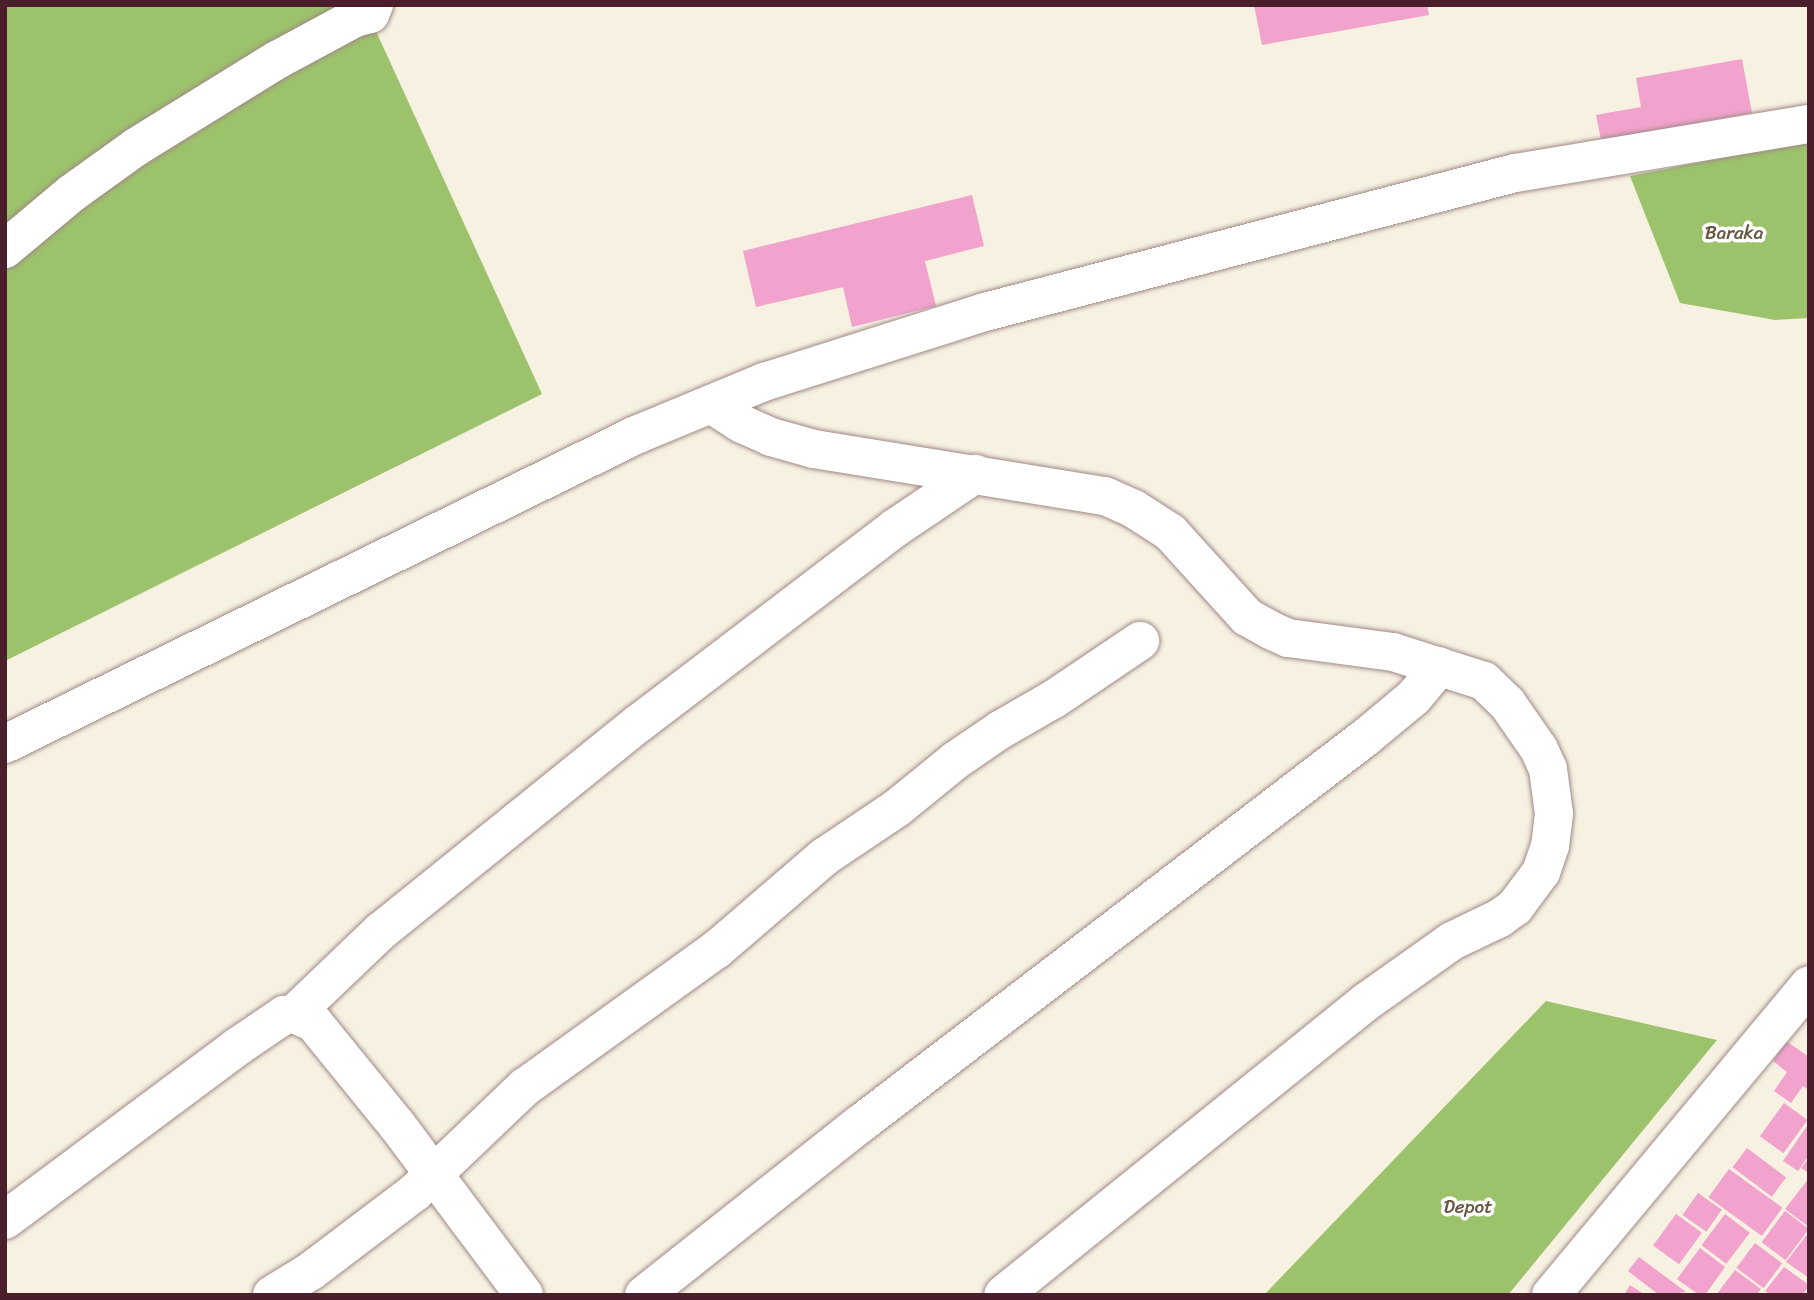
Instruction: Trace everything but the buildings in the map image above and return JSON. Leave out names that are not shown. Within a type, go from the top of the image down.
[{"type":"street","points":[[5,249],[72,193],[136,147],[277,60],[355,18],[370,13],[374,5]]},
{"type":"street","points":[[5,744],[623,441],[776,378],[985,312],[1515,173],[1809,124]]},
{"type":"street","points":[[711,404],[741,424],[793,443],[1105,496],[1134,509],[1177,539],[1213,583],[1247,617],[1288,638],[1365,646],[1484,681],[1507,703],[1539,749],[1548,769],[1554,814],[1550,846],[1541,872],[1515,906],[1500,918],[1452,942],[1366,1002],[1003,1295]]},
{"type":"street","points":[[294,1014],[381,931],[639,723],[895,528],[975,474]]},
{"type":"street","points":[[272,1295],[311,1271],[415,1192],[525,1087],[716,950],[824,857],[897,808],[978,745],[1054,699],[1140,641]]},
{"type":"street","points":[[645,1295],[860,1124],[1366,737],[1413,697],[1440,666]]},
{"type":"street","points":[[1551,1295],[1809,985]]},
{"type":"street","points":[[5,1220],[237,1047],[285,1015],[294,1014],[314,1023],[433,1172],[524,1295]]},
{"type":"green space","points":[[5,5],[364,5],[542,394],[5,661]]},
{"type":"green space","name":"Baraka","points":[[1809,141],[1809,318],[1775,320],[1680,303],[1630,176]]},
{"type":"green space","name":"Depot","points":[[1546,1001],[1717,1040],[1508,1295],[1264,1295]]}]
